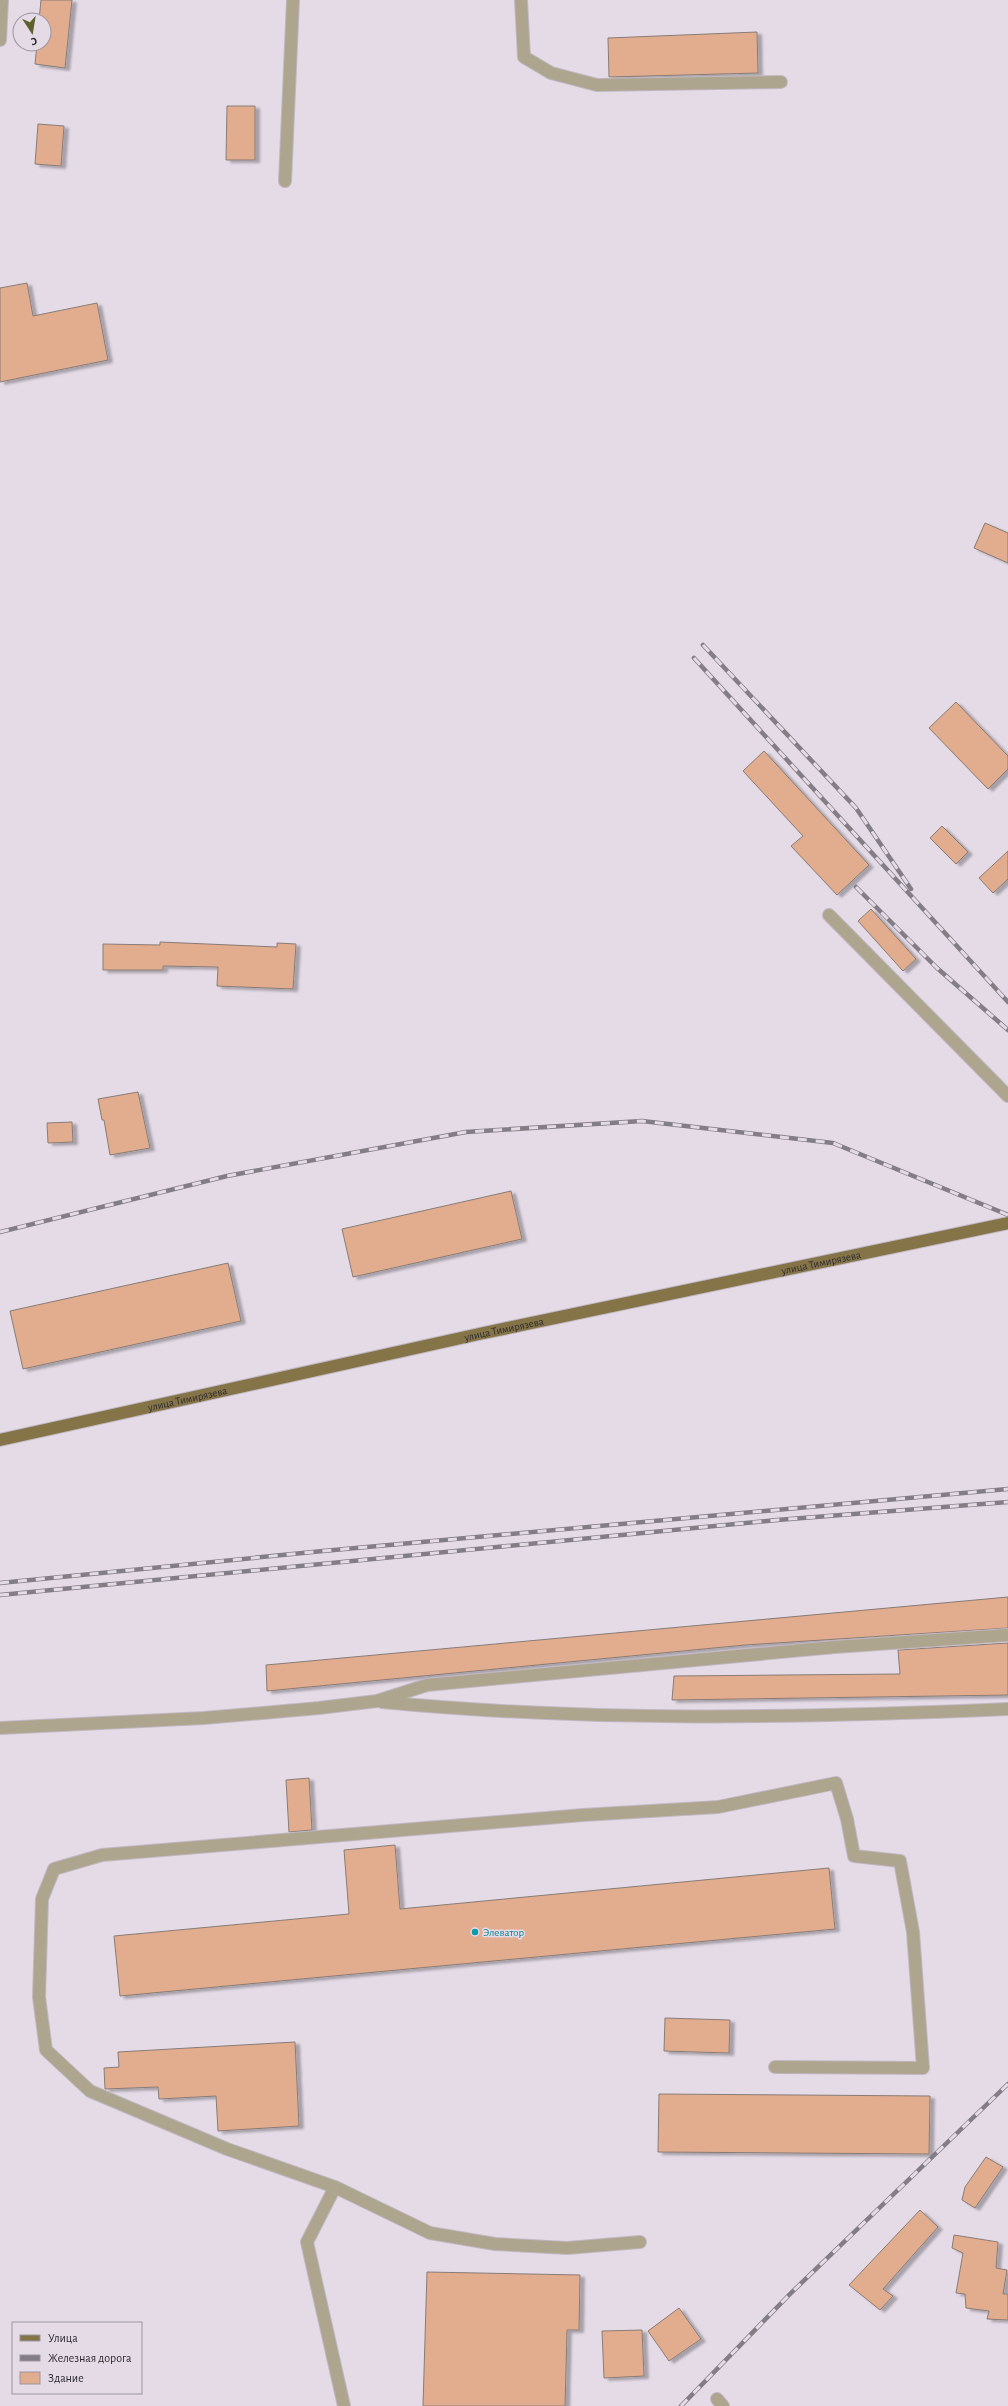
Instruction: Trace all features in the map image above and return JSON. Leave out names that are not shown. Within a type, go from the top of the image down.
[{"type":"main road","name":"улица Тимирязева","points":[[0,1440],[479,1334],[1008,1223]]},
{"type":"street","points":[[0,40],[2,0]]},
{"type":"street","points":[[286,181],[293,0]]},
{"type":"street","points":[[521,0],[524,57],[551,73],[598,85],[781,82]]},
{"type":"street","points":[[829,915],[1008,1096]]},
{"type":"street","points":[[377,1702],[427,1686],[835,1647],[1008,1635]]},
{"type":"street","points":[[0,1728],[204,1718],[377,1702],[470,1711],[602,1716],[894,1714],[1008,1709]]},
{"type":"street","points":[[640,2242],[567,2248],[495,2244],[430,2233],[335,2188],[227,2149],[90,2091],[46,2050],[39,1997],[42,1899],[54,1869],[102,1855],[583,1814],[718,1807],[836,1784],[847,1819],[854,1856],[900,1861],[913,1932],[923,2068],[775,2067]]},
{"type":"street","points":[[335,2188],[307,2242],[344,2406]]},
{"type":"building","points":[[41,0],[72,0],[65,68],[35,64],[36,52],[52,52],[52,12],[40,12]]},
{"type":"building","points":[[757,32],[758,73],[609,77],[608,38]]},
{"type":"building","points":[[227,106],[255,106],[255,160],[226,160]]},
{"type":"building","points":[[38,124],[64,126],[61,166],[35,164]]},
{"type":"building","points":[[27,283],[33,316],[97,303],[108,360],[0,382],[0,288]]},
{"type":"building","points":[[985,523],[1008,533],[1008,563],[974,548]]},
{"type":"building","points":[[956,702],[1008,756],[1008,769],[988,789],[929,728]]},
{"type":"building","points":[[764,751],[869,865],[837,895],[791,846],[803,836],[743,771]]},
{"type":"building","points":[[942,826],[968,852],[956,864],[930,838]]},
{"type":"building","points":[[1008,851],[1008,879],[993,893],[979,878]]},
{"type":"building","points":[[871,909],[916,959],[903,971],[858,921]]},
{"type":"building","points":[[160,942],[277,947],[277,943],[296,944],[293,989],[217,986],[218,967],[163,966],[163,970],[103,970],[103,944],[160,945]]},
{"type":"building","points":[[138,1092],[150,1148],[110,1155],[104,1120],[102,1120],[98,1099]]},
{"type":"building","points":[[72,1122],[73,1142],[48,1143],[47,1123]]},
{"type":"building","points":[[511,1191],[522,1239],[353,1277],[342,1229]]},
{"type":"building","points":[[228,1263],[241,1321],[23,1369],[10,1311]]},
{"type":"building","points":[[1008,1597],[1008,1628],[745,1645],[267,1691],[266,1665]]},
{"type":"building","points":[[1008,1643],[1008,1695],[672,1700],[674,1676],[900,1674],[898,1650]]},
{"type":"building","points":[[309,1778],[312,1830],[289,1832],[286,1780]]},
{"type":"building","name":"Элеватор","points":[[395,1845],[400,1909],[829,1868],[835,1929],[120,1996],[114,1936],[349,1914],[344,1850]]},
{"type":"building","points":[[665,2018],[730,2020],[729,2053],[664,2051]]},
{"type":"building","points":[[295,2042],[299,2126],[218,2131],[216,2096],[159,2099],[158,2087],[105,2089],[104,2068],[119,2067],[118,2052]]},
{"type":"building","points":[[659,2094],[930,2096],[929,2154],[658,2152]]},
{"type":"building","points":[[986,2157],[1003,2167],[975,2208],[962,2200],[965,2187]]},
{"type":"building","points":[[920,2210],[938,2227],[883,2289],[893,2296],[880,2310],[849,2285]]},
{"type":"building","points":[[954,2235],[998,2242],[996,2268],[1007,2270],[1003,2294],[1008,2294],[1008,2320],[987,2319],[989,2311],[966,2308],[965,2294],[956,2293],[963,2253],[952,2248]]},
{"type":"building","points":[[427,2272],[580,2275],[579,2330],[567,2330],[565,2406],[423,2406]]},
{"type":"building","points":[[679,2308],[701,2339],[669,2361],[648,2331]]},
{"type":"building","points":[[642,2330],[644,2376],[604,2378],[602,2331]]},
{"type":"railway","points":[[703,645],[856,808],[911,889]]},
{"type":"railway","points":[[694,658],[1008,1002]]},
{"type":"railway","points":[[856,887],[937,968],[1008,1030]]},
{"type":"railway","points":[[0,1232],[227,1176],[466,1132],[642,1121],[833,1143],[1008,1215]]},
{"type":"railway","points":[[0,1583],[323,1551],[1008,1489]]},
{"type":"railway","points":[[0,1595],[777,1520],[1008,1502]]},
{"type":"railway","points":[[681,2406],[791,2293],[1008,2084]]},
{"type":"place","name":"Элеватор","points":[[475,1932]]}]
